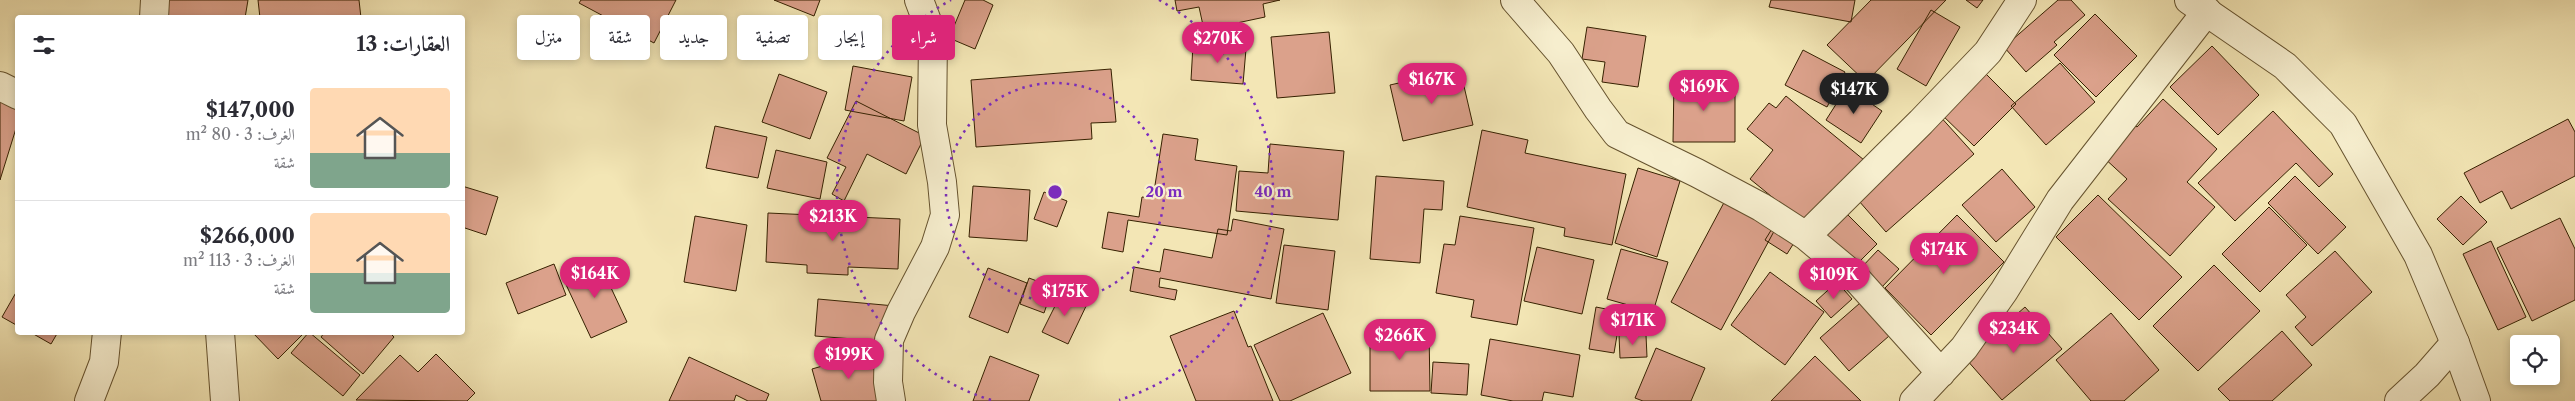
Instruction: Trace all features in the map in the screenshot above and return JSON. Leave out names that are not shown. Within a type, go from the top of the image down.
[{"type":"street","points":[[154,15],[155,0]]},
{"type":"street","points":[[891,401],[888,382],[889,340],[901,312],[935,247],[944,215],[942,182],[932,125],[934,37],[919,0]]},
{"type":"street","points":[[1515,0],[1561,53],[1598,110],[1617,134],[1761,207],[1806,236],[1853,275],[1941,373]]},
{"type":"street","points":[[1806,236],[1921,122],[1988,52],[2022,0]]},
{"type":"street","points":[[1914,401],[1964,348],[2004,291],[2060,200],[2198,6],[2285,66],[2342,124],[2418,255],[2456,343],[2476,401]]},
{"type":"street","points":[[0,86],[15,94]]},
{"type":"street","points":[[89,401],[104,362],[107,335]]},
{"type":"street","points":[[220,335],[225,401]]},
{"type":"street","points":[[2399,401],[2427,376],[2456,343]]},
{"type":"building","points":[[165,0],[248,0],[246,15],[162,15]]},
{"type":"building","points":[[258,0],[359,0],[361,15],[260,15]]},
{"type":"building","points":[[581,0],[676,0],[668,15],[660,15],[660,31],[654,43],[650,41],[650,15],[602,15],[579,3]]},
{"type":"building","points":[[774,0],[820,0],[814,16]]},
{"type":"building","points":[[965,0],[983,0],[993,5],[975,49],[955,41],[955,24]]},
{"type":"building","points":[[1175,0],[1280,0],[1263,4],[1265,17],[1204,30],[1199,7],[1177,11]]},
{"type":"building","points":[[1771,0],[1855,0],[1851,22],[1769,7]]},
{"type":"building","points":[[1871,0],[1946,0],[1866,82],[1827,45]]},
{"type":"building","points":[[1966,0],[1983,0],[1977,8]]},
{"type":"building","points":[[2058,0],[2071,0],[2085,15],[2054,42],[2057,45],[2026,72],[2004,47]]},
{"type":"building","points":[[1931,10],[1960,27],[1926,86],[1897,69]]},
{"type":"building","points":[[2095,14],[2137,56],[2096,97],[2054,55]]},
{"type":"building","points":[[1587,27],[1646,36],[1638,87],[1602,82],[1605,62],[1582,59]]},
{"type":"building","points":[[1329,32],[1335,93],[1277,98],[1271,37]]},
{"type":"building","points":[[1193,45],[1246,49],[1243,84],[1191,80]]},
{"type":"building","points":[[2212,46],[2259,95],[2218,135],[2170,87]]},
{"type":"building","points":[[1803,50],[1845,72],[1827,107],[1785,85]]},
{"type":"building","points":[[2060,63],[2095,102],[2046,145],[2011,106]]},
{"type":"building","points":[[853,66],[912,77],[904,121],[845,110]]},
{"type":"building","points":[[1111,69],[1116,122],[1091,123],[1092,139],[976,147],[971,80]]},
{"type":"building","points":[[1460,69],[1473,125],[1403,141],[1390,85]]},
{"type":"building","points":[[1982,70],[2016,104],[1974,146],[1939,112]]},
{"type":"building","points":[[779,74],[827,92],[810,139],[762,122]]},
{"type":"building","points":[[1674,81],[1735,81],[1735,142],[1673,142]]},
{"type":"building","points":[[1847,87],[1882,111],[1861,143],[1826,120]]},
{"type":"building","points":[[0,96],[15,100],[15,132],[0,180]]},
{"type":"building","points":[[1786,96],[1864,160],[1809,227],[1750,179],[1773,150],[1747,129],[1769,103],[1776,108]]},
{"type":"building","points":[[2163,99],[2217,149],[2187,182],[2215,207],[2170,256],[2108,199],[2127,179],[2102,156],[2132,123],[2137,127]]},
{"type":"building","points":[[856,101],[925,136],[906,174],[867,154],[844,201],[832,194],[846,167],[827,158]]},
{"type":"building","points":[[2273,111],[2333,174],[2319,187],[2296,163],[2235,221],[2198,183]]},
{"type":"building","points":[[1938,114],[1974,154],[1886,232],[1852,193]]},
{"type":"building","points":[[2568,119],[2575,132],[2575,176],[2511,209],[2502,191],[2480,203],[2464,173]]},
{"type":"building","points":[[715,126],[767,137],[758,178],[706,168]]},
{"type":"building","points":[[1482,130],[1528,140],[1525,153],[1626,174],[1612,245],[1564,236],[1565,228],[1467,207]]},
{"type":"building","points":[[1163,134],[1198,139],[1195,160],[1237,166],[1227,235],[1128,220],[1123,252],[1102,248],[1108,212],[1139,217],[1142,197],[1153,198]]},
{"type":"building","points":[[1270,144],[1344,151],[1338,220],[1236,211],[1239,171],[1268,173]]},
{"type":"building","points":[[776,150],[827,162],[820,199],[767,188]]},
{"type":"building","points":[[1638,168],[1680,181],[1657,257],[1615,243]]},
{"type":"building","points":[[2002,169],[2035,207],[1996,242],[1962,205]]},
{"type":"building","points":[[1376,176],[1444,181],[1442,210],[1424,209],[1420,263],[1370,259]]},
{"type":"building","points":[[2295,176],[2346,227],[2318,254],[2268,203]]},
{"type":"building","points":[[973,186],[1030,190],[1027,241],[969,237]]},
{"type":"building","points":[[465,187],[498,197],[486,235],[465,228]]},
{"type":"building","points":[[1044,192],[1067,201],[1057,227],[1034,219]]},
{"type":"building","points":[[1728,195],[1779,222],[1721,330],[1671,302]]},
{"type":"building","points":[[2098,195],[2182,277],[2139,320],[2056,237]]},
{"type":"building","points":[[2461,196],[2487,222],[2463,245],[2437,219]]},
{"type":"building","points":[[1840,207],[1877,244],[1855,266],[1819,229]]},
{"type":"building","points":[[2269,207],[2307,245],[2260,292],[2222,254]]},
{"type":"building","points":[[768,213],[900,219],[898,269],[848,267],[848,275],[807,273],[807,265],[766,262]]},
{"type":"building","points":[[1957,215],[2004,262],[1931,335],[1885,288]]},
{"type":"building","points":[[695,216],[747,225],[736,291],[684,282]]},
{"type":"building","points":[[1460,216],[1534,228],[1517,325],[1471,317],[1474,300],[1436,293],[1444,244],[1455,245]]},
{"type":"building","points":[[2560,218],[2575,249],[2575,300],[2532,321],[2497,248]]},
{"type":"building","points":[[1233,219],[1284,229],[1271,299],[1160,278],[1159,287],[1177,290],[1175,300],[1130,291],[1134,267],[1160,272],[1164,249],[1212,258],[1218,229],[1231,231]]},
{"type":"building","points":[[1775,224],[1797,238],[1787,254],[1765,240]]},
{"type":"building","points":[[2491,241],[2526,317],[2498,330],[2463,254]]},
{"type":"building","points":[[1284,245],[1335,251],[1328,310],[1276,303]]},
{"type":"building","points":[[1537,247],[1594,260],[1582,314],[1524,301]]},
{"type":"building","points":[[1621,249],[1668,262],[1653,312],[1607,299]]},
{"type":"building","points":[[1878,250],[1899,269],[1881,288],[1860,269]]},
{"type":"building","points":[[2335,251],[2372,292],[2312,346],[2295,327],[2306,317],[2286,295]]},
{"type":"building","points":[[598,260],[627,322],[591,338],[562,276]]},
{"type":"building","points":[[554,264],[566,295],[518,314],[506,283]]},
{"type":"building","points":[[2214,265],[2260,311],[2198,371],[2153,326]]},
{"type":"building","points":[[988,268],[1027,283],[1008,333],[969,317]]},
{"type":"building","points":[[1770,272],[1824,312],[1785,365],[1731,325]]},
{"type":"building","points":[[1029,278],[1053,287],[1044,313],[1020,304]]},
{"type":"building","points":[[1837,282],[1852,299],[1831,318],[1816,301]]},
{"type":"building","points":[[1063,290],[1088,302],[1068,344],[1042,332]]},
{"type":"building","points":[[15,294],[15,324],[2,317]]},
{"type":"building","points":[[1868,296],[1897,329],[1849,371],[1820,338]]},
{"type":"building","points":[[818,299],[895,306],[892,342],[815,336]]},
{"type":"building","points":[[1596,307],[1621,312],[1614,353],[1589,349]]},
{"type":"building","points":[[2025,307],[2062,349],[2002,400],[1966,359]]},
{"type":"building","points":[[1234,311],[1248,347],[1251,346],[1273,401],[1196,401],[1170,336]]},
{"type":"building","points":[[1323,313],[1351,373],[1290,401],[1280,401],[1254,345]]},
{"type":"building","points":[[2111,313],[2159,370],[2124,401],[2091,401],[2056,360]]},
{"type":"building","points":[[1370,331],[1429,331],[1430,391],[1370,391]]},
{"type":"building","points":[[2282,331],[2312,365],[2272,401],[2230,401],[2218,389]]},
{"type":"building","points":[[35,335],[56,335],[51,344]]},
{"type":"building","points":[[255,335],[302,335],[278,359]]},
{"type":"building","points":[[306,335],[313,335],[360,375],[343,396],[291,353]]},
{"type":"building","points":[[323,335],[392,335],[394,337],[363,374],[321,337]]},
{"type":"building","points":[[1619,335],[1646,335],[1647,357],[1620,358]]},
{"type":"building","points":[[1490,339],[1580,355],[1573,397],[1544,392],[1542,401],[1513,401],[1481,395]]},
{"type":"building","points":[[1656,348],[1705,368],[1691,401],[1643,401],[1635,398]]},
{"type":"building","points":[[871,352],[884,401],[821,401],[812,369]]},
{"type":"building","points":[[436,354],[475,393],[467,401],[356,400],[400,355],[418,372]]},
{"type":"building","points":[[990,356],[1039,375],[1029,401],[973,401]]},
{"type":"building","points":[[1815,356],[1861,401],[1771,401]]},
{"type":"building","points":[[689,357],[769,394],[766,401],[748,401],[736,395],[734,401],[669,401]]},
{"type":"building","points":[[1433,362],[1469,364],[1467,395],[1431,393]]}]
